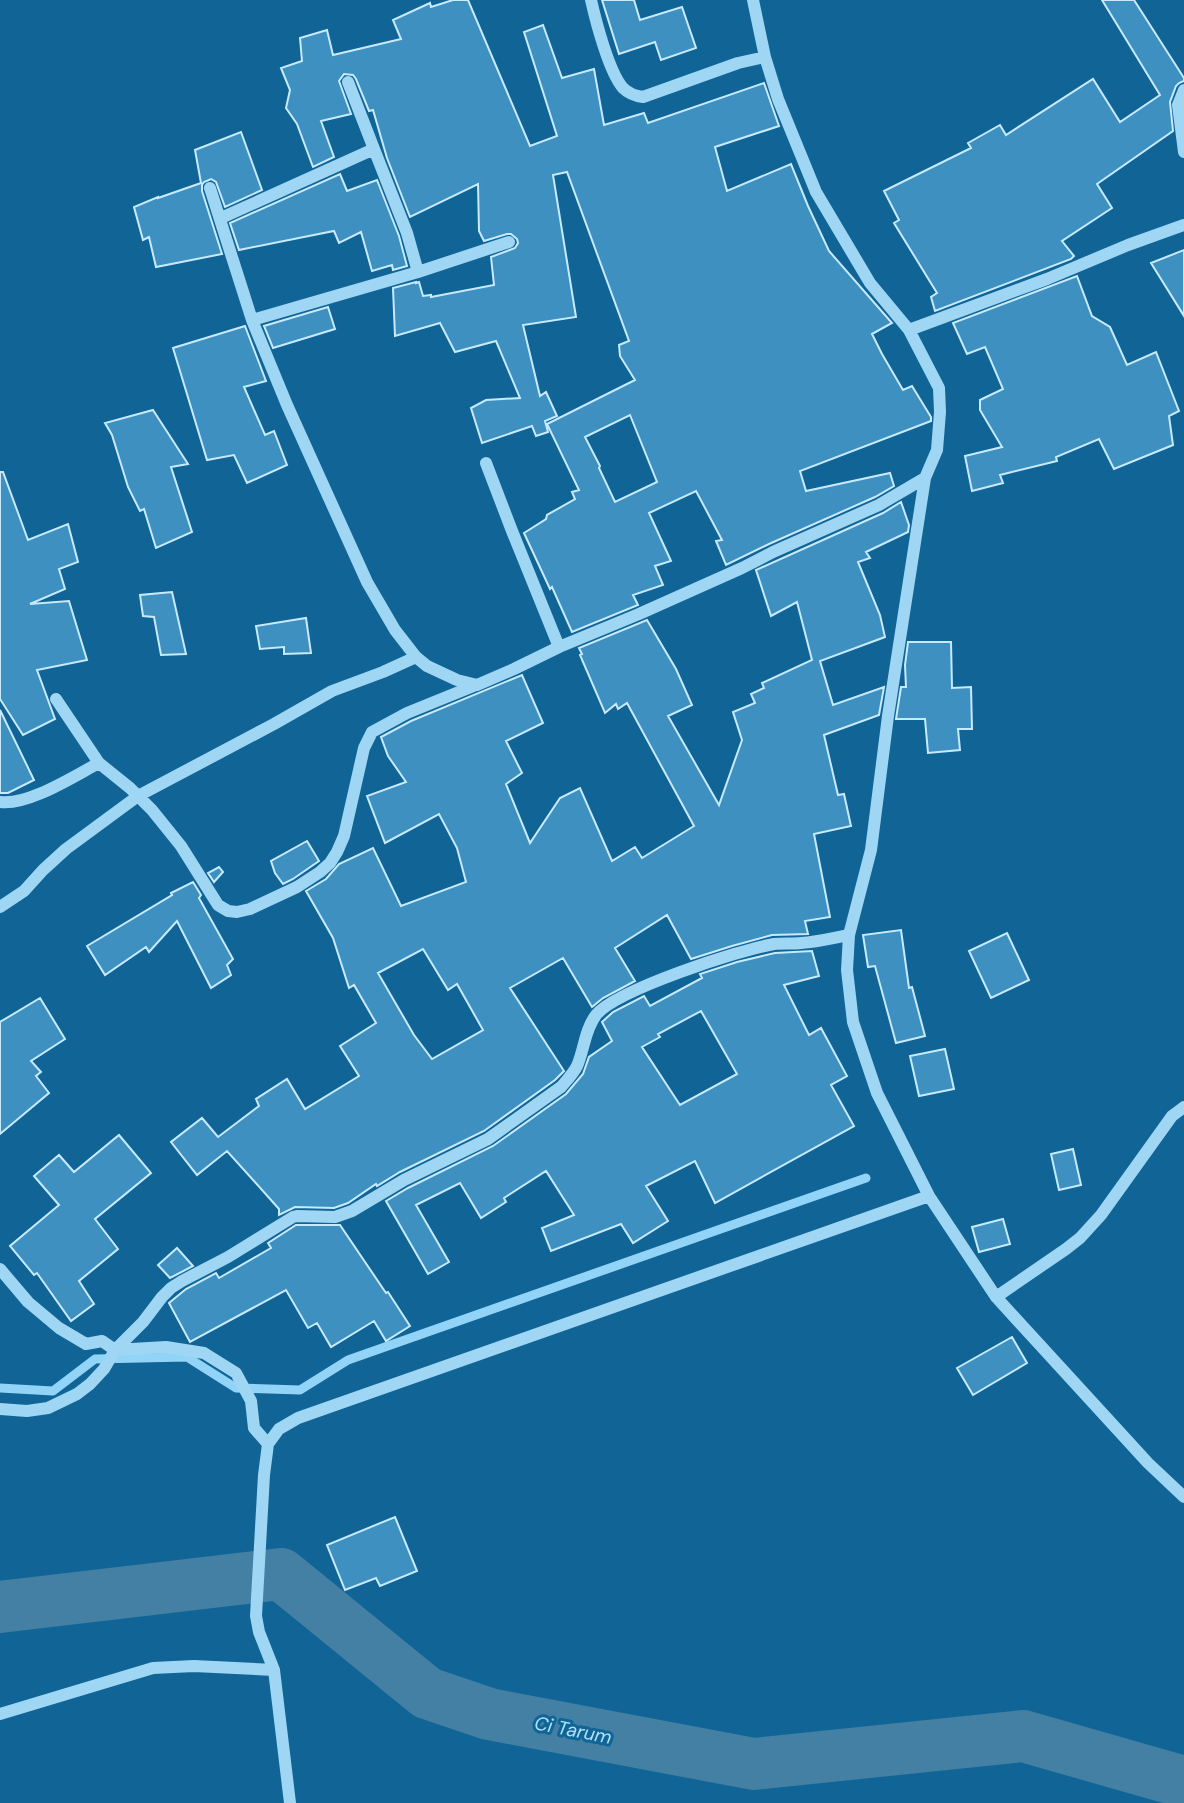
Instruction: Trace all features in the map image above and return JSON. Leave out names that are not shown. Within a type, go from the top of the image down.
[{"type":"street","points":[[592,0],[612,72],[632,95],[643,97],[738,63],[765,57]]},
{"type":"street","points":[[753,0],[765,57],[778,99],[816,191],[870,283],[909,330],[939,388],[937,450],[925,478],[888,716],[871,850],[849,935],[847,970],[853,1022],[877,1093],[929,1196],[996,1297],[1149,1463],[1184,1497]]},
{"type":"street","points":[[348,82],[407,233],[418,272]]},
{"type":"street","points":[[1184,90],[1178,105],[1184,152]]},
{"type":"street","points":[[221,218],[374,149]]},
{"type":"street","points":[[211,188],[252,320],[287,405],[367,582],[395,630],[416,657],[446,675],[477,685]]},
{"type":"street","points":[[909,330],[1184,225]]},
{"type":"street","points":[[252,320],[418,272],[509,242]]},
{"type":"street","points":[[486,463],[559,647]]},
{"type":"street","points":[[56,699],[99,763],[152,810],[181,846],[218,905],[233,912],[250,909],[297,887],[330,863],[344,836],[364,748],[372,732],[407,713],[514,669],[742,568],[879,505],[925,478]]},
{"type":"street","points":[[0,907],[24,891],[66,849],[138,796],[332,691],[416,657]]},
{"type":"street","points":[[0,802],[33,797],[99,763]]},
{"type":"street","points":[[0,1409],[27,1411],[62,1403],[90,1384],[107,1365],[114,1351],[171,1288],[239,1251],[282,1222],[298,1216],[335,1217],[352,1212],[404,1180],[488,1139],[561,1087],[577,1066],[592,1021],[606,1006],[642,987],[739,952],[776,944],[803,943],[849,935]]},
{"type":"street","points":[[996,1297],[1080,1238],[1101,1215],[1172,1116],[1184,1107]]},
{"type":"street","points":[[290,1803],[274,1670],[259,1632],[256,1616],[264,1475],[268,1444],[279,1429],[298,1418],[929,1196]]},
{"type":"street","points":[[0,1269],[28,1302],[59,1328],[86,1344],[102,1341],[114,1351],[166,1347],[204,1353],[236,1373],[251,1401],[254,1428],[268,1444]]},
{"type":"street","points":[[0,1714],[153,1668],[274,1670]]},
{"type":"building","points":[[453,0],[468,0],[530,146],[557,136],[524,32],[543,25],[562,78],[594,69],[604,125],[644,113],[648,123],[764,83],[779,126],[715,147],[727,191],[791,164],[829,251],[892,323],[872,334],[882,354],[903,390],[912,386],[931,417],[931,421],[800,471],[806,491],[890,473],[894,486],[726,565],[716,541],[722,540],[696,491],[649,513],[671,561],[655,566],[663,585],[633,595],[638,605],[572,632],[524,533],[546,519],[547,515],[575,499],[572,492],[579,490],[547,424],[635,380],[620,356],[619,345],[629,341],[567,172],[553,175],[576,317],[523,325],[540,396],[546,392],[557,416],[545,421],[548,432],[536,436],[532,426],[482,443],[471,408],[486,400],[520,398],[496,341],[455,352],[440,323],[395,336],[393,288],[419,282],[423,296],[431,297],[494,285],[491,257],[515,248],[517,239],[507,234],[484,241],[479,231],[478,184],[410,217],[387,158],[373,110],[369,111],[353,75],[344,74],[339,81],[351,114],[321,121],[334,157],[313,167],[297,124],[286,108],[290,90],[281,68],[302,61],[300,38],[327,30],[333,55],[401,39],[393,20],[430,3],[431,7]],"holes":[[[630,415],[657,482],[615,502],[585,437]]]},
{"type":"building","points":[[602,0],[634,0],[640,20],[682,7],[696,48],[661,60],[655,42],[619,54]]},
{"type":"building","points":[[1102,0],[1134,0],[1184,78],[1184,81],[1176,86],[1170,102],[1173,131],[1097,184],[1112,208],[1062,241],[1074,256],[1071,259],[935,311],[931,297],[937,293],[894,223],[899,220],[884,191],[971,148],[968,143],[1000,125],[1006,135],[1093,79],[1120,122],[1160,95]]},
{"type":"building","points":[[241,132],[262,190],[225,207],[216,182],[211,179],[202,185],[222,254],[156,267],[149,237],[143,240],[134,207],[201,183],[195,150]]},
{"type":"building","points":[[340,174],[347,191],[377,180],[399,236],[407,266],[393,270],[392,265],[372,271],[361,232],[339,243],[334,231],[239,250],[230,223]]},
{"type":"building","points":[[1184,250],[1184,316],[1151,263]]},
{"type":"building","points":[[1077,276],[1092,316],[1110,327],[1127,365],[1156,352],[1179,411],[1169,416],[1173,445],[1114,469],[1099,439],[1056,457],[1057,461],[1000,475],[1003,483],[972,491],[965,456],[1002,447],[980,410],[980,400],[1003,389],[985,347],[967,354],[953,323]]},
{"type":"building","points":[[328,307],[335,329],[273,348],[264,326]]},
{"type":"building","points":[[245,326],[266,381],[244,387],[265,435],[274,431],[287,465],[247,483],[234,455],[207,460],[173,348]]},
{"type":"building","points":[[153,410],[188,464],[171,467],[192,532],[156,548],[144,509],[140,511],[128,487],[112,435],[105,423]]},
{"type":"building","points":[[0,472],[3,472],[28,540],[68,524],[78,562],[59,569],[65,589],[30,604],[69,601],[87,660],[37,670],[55,719],[23,735],[0,699]]},
{"type":"building","points":[[901,502],[909,525],[908,532],[866,552],[870,558],[858,562],[880,615],[885,637],[820,661],[833,705],[884,687],[879,715],[824,735],[838,795],[844,794],[851,826],[814,834],[830,917],[805,921],[808,934],[772,935],[691,959],[667,915],[615,948],[635,981],[592,1007],[563,958],[510,988],[564,1071],[484,1131],[377,1186],[376,1184],[348,1203],[334,1208],[295,1207],[279,1215],[279,1209],[227,1151],[197,1175],[171,1142],[202,1118],[218,1137],[259,1106],[256,1099],[287,1079],[305,1109],[359,1076],[340,1046],[376,1023],[354,985],[349,988],[333,938],[306,891],[326,879],[339,864],[373,848],[401,906],[466,882],[457,848],[439,814],[385,843],[367,796],[406,782],[388,756],[381,737],[411,721],[522,675],[543,723],[506,741],[522,773],[506,784],[530,843],[560,798],[580,788],[612,861],[635,847],[642,858],[694,826],[627,703],[618,709],[616,704],[605,713],[579,648],[647,620],[676,669],[692,705],[668,716],[719,805],[742,740],[733,712],[755,703],[751,694],[764,688],[762,683],[812,660],[797,602],[771,616],[756,570],[883,513]],"holes":[[[423,949],[448,990],[457,984],[483,1030],[432,1059],[414,1035],[378,973]]]},
{"type":"building","points":[[172,592],[186,654],[161,655],[154,617],[143,616],[140,595]]},
{"type":"building","points":[[306,618],[311,653],[284,654],[284,647],[260,649],[256,626]]},
{"type":"building","points":[[908,642],[951,642],[952,688],[971,687],[972,729],[958,729],[960,750],[928,753],[925,719],[896,719],[901,687],[906,687]]},
{"type":"building","points":[[0,710],[34,780],[8,793],[0,793]]},
{"type":"building","points":[[307,841],[319,861],[283,884],[271,861]]},
{"type":"building","points":[[219,867],[223,872],[214,882],[208,873]]},
{"type":"building","points":[[193,882],[233,959],[227,965],[231,975],[211,988],[177,921],[149,952],[146,947],[105,975],[87,946]]},
{"type":"building","points":[[901,930],[909,988],[912,987],[925,1036],[896,1043],[875,966],[868,967],[863,935]]},
{"type":"building","points":[[1007,933],[1029,980],[991,998],[969,951]]},
{"type":"building","points":[[812,951],[819,976],[784,985],[809,1035],[821,1028],[847,1076],[831,1085],[854,1126],[715,1203],[695,1161],[646,1186],[668,1221],[633,1243],[621,1224],[551,1251],[542,1228],[574,1215],[546,1171],[504,1198],[506,1202],[481,1218],[460,1183],[416,1205],[449,1262],[428,1274],[386,1201],[493,1146],[566,1094],[583,1074],[589,1057],[612,1041],[602,1022],[613,1012],[644,996],[650,1006],[702,978],[700,974],[775,953]],"holes":[[[701,1011],[737,1074],[680,1105],[642,1047],[660,1037],[658,1034]]]},
{"type":"building","points":[[40,998],[65,1039],[31,1061],[41,1072],[36,1076],[49,1093],[0,1134],[0,1022]]},
{"type":"building","points":[[945,1049],[954,1089],[919,1096],[910,1056]]},
{"type":"building","points":[[119,1135],[151,1173],[95,1219],[118,1249],[79,1281],[94,1304],[71,1321],[37,1273],[34,1275],[10,1246],[59,1205],[34,1176],[59,1155],[74,1172]]},
{"type":"building","points":[[1073,1149],[1081,1185],[1059,1190],[1051,1154]]},
{"type":"building","points":[[1003,1219],[1010,1244],[979,1252],[972,1227]]},
{"type":"building","points":[[296,1225],[340,1225],[410,1326],[386,1341],[374,1321],[331,1347],[317,1323],[308,1328],[286,1290],[190,1342],[169,1303],[186,1289],[216,1273],[219,1278],[271,1248],[268,1243]]},
{"type":"building","points":[[177,1248],[193,1266],[170,1278],[158,1265]]},
{"type":"building","points":[[1012,1337],[1027,1363],[973,1395],[957,1368]]},
{"type":"building","points":[[395,1517],[417,1571],[380,1586],[376,1578],[345,1590],[327,1545]]},
{"type":"waterway","points":[[0,1388],[53,1391],[95,1359],[187,1357],[236,1388],[300,1390],[348,1360],[866,1178]]},
{"type":"waterway","name":"Ci Tarum","points":[[0,1607],[281,1574],[427,1693],[489,1714],[754,1764],[1023,1736],[1184,1782]]}]
